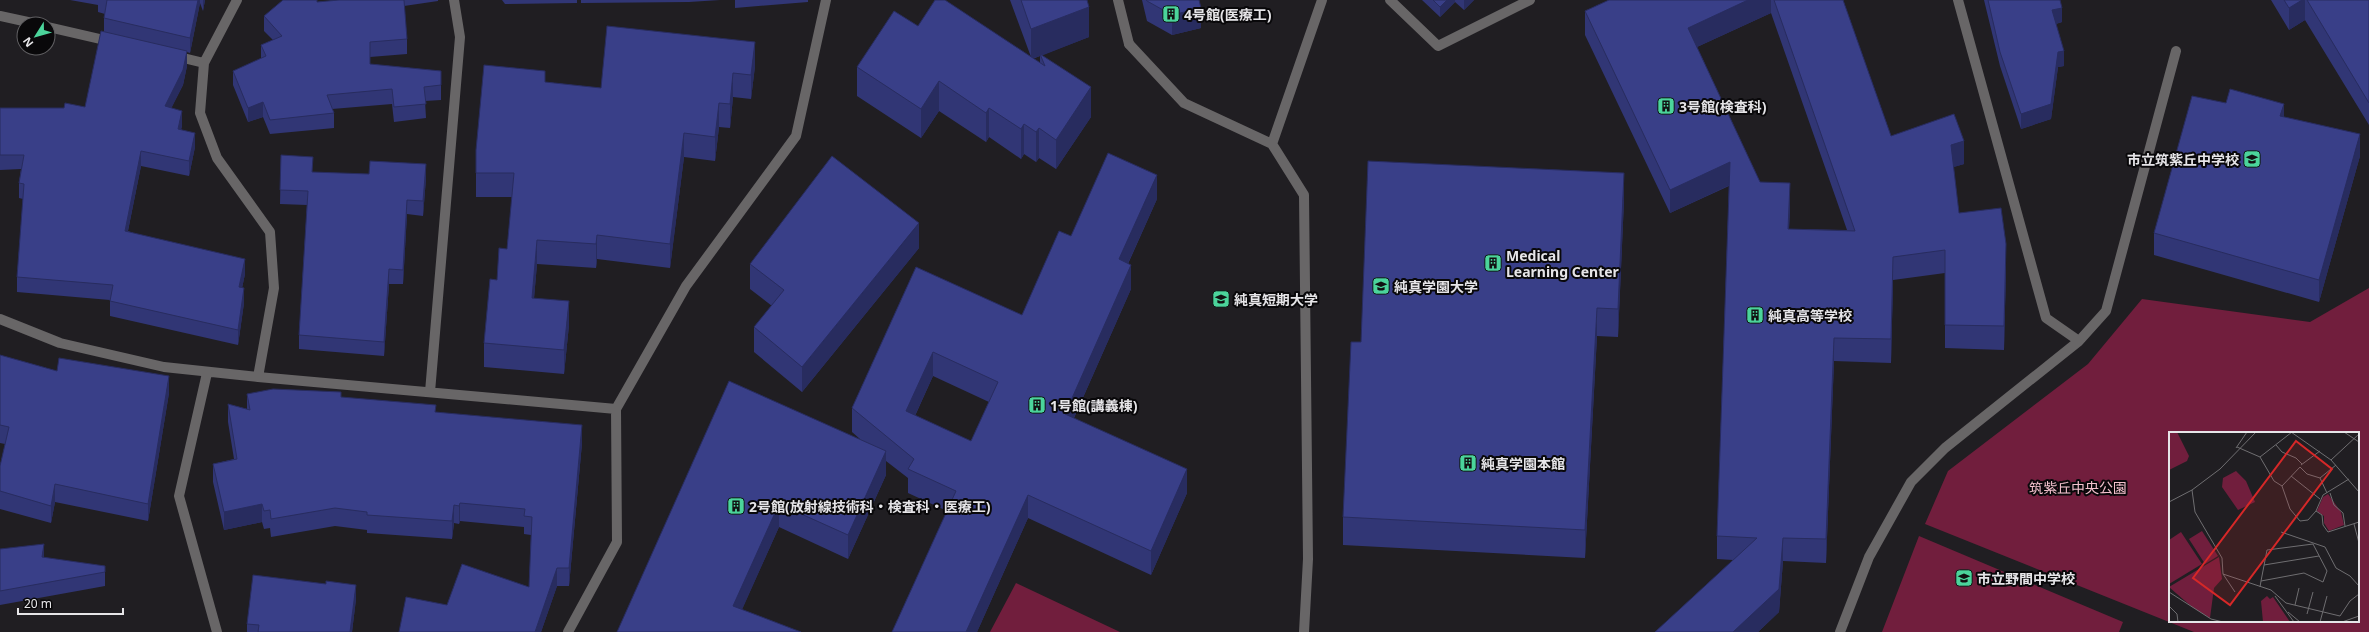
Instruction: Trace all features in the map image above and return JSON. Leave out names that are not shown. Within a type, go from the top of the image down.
[{"type":"street","points":[[237,0],[204,63],[200,113],[217,158],[270,232],[274,288],[258,377]]},
{"type":"street","points":[[430,392],[460,37],[454,0]]},
{"type":"street","points":[[568,632],[617,542],[616,409],[686,286],[796,136],[826,0]]},
{"type":"street","points":[[1118,0],[1129,44],[1184,103],[1272,144],[1304,194],[1308,558],[1304,632]]},
{"type":"street","points":[[1272,144],[1322,0]]},
{"type":"street","points":[[1390,0],[1438,46],[1530,0]]},
{"type":"street","points":[[1958,0],[2046,318],[2079,341]]},
{"type":"street","points":[[0,16],[16,20]]},
{"type":"street","points":[[56,29],[122,44]]},
{"type":"street","points":[[1840,632],[1869,557],[1911,482],[1945,448],[2079,341],[2106,311],[2176,51]]},
{"type":"street","points":[[167,54],[204,63]]},
{"type":"street","points":[[0,319],[60,343],[164,367],[207,373],[616,409]]},
{"type":"street","points":[[207,373],[179,496],[216,632]]},
{"type":"green space","name":"筑紫丘中央公園","points":[[2369,288],[2369,632],[2194,632],[2169,622],[2359,622],[2359,432],[2169,432],[2169,622],[1925,524],[1948,471],[2088,364],[2142,299],[2310,322]]},
{"type":"green space","name":"市立野間中学校","points":[[1919,536],[2123,622],[2119,632],[1882,632]]},
{"type":"green space","points":[[1016,583],[1120,632],[990,632]]},
{"type":"building","points":[[107,0],[198,0],[190,38],[104,18]]},
{"type":"building","points":[[283,0],[317,0],[317,2],[339,0],[404,0],[407,39],[370,42],[370,64],[441,71],[441,85],[424,87],[426,104],[394,107],[392,89],[327,95],[334,113],[270,120],[263,102],[248,108],[233,71],[266,56],[261,45],[282,36],[264,16]]},
{"type":"building","points":[[935,0],[945,0],[1045,66],[1040,54],[1091,87],[1056,140],[1039,128],[1036,132],[1024,124],[1021,129],[989,108],[986,113],[939,81],[921,109],[857,67],[894,11],[918,26]]},
{"type":"building","points":[[1021,0],[1087,0],[1089,7],[1031,29]]},
{"type":"building","points":[[1146,0],[1199,0],[1201,8],[1172,15]]},
{"type":"building","points":[[1433,0],[1447,0],[1440,7]]},
{"type":"building","points":[[1609,0],[1748,0],[1688,28],[1760,182],[1790,183],[1788,229],[1855,231],[1774,0],[1843,0],[1891,136],[1954,114],[1964,141],[1951,145],[1959,213],[2001,208],[2006,244],[2004,326],[1945,325],[1945,250],[1893,257],[1891,339],[1834,338],[1826,539],[1783,538],[1779,589],[1733,632],[1655,632],[1757,538],[1717,536],[1730,162],[1670,190],[1585,11]]},
{"type":"building","points":[[1988,0],[2060,0],[2062,8],[2052,10],[2064,51],[2058,52],[2051,104],[2021,114],[2000,52]]},
{"type":"building","points":[[2284,0],[2302,0],[2289,8]]},
{"type":"building","points":[[2307,0],[2369,0],[2369,103]]},
{"type":"building","points":[[607,26],[755,42],[751,75],[733,73],[730,104],[719,103],[715,137],[684,133],[670,244],[597,235],[596,244],[537,240],[532,298],[569,301],[564,350],[484,343],[490,279],[497,280],[499,248],[507,249],[514,173],[476,173],[476,150],[484,65],[545,71],[545,82],[601,88]]},
{"type":"building","points":[[101,31],[187,51],[183,70],[165,106],[182,111],[178,129],[195,133],[189,161],[141,151],[125,231],[245,259],[239,287],[244,288],[238,330],[110,301],[113,285],[17,277],[24,184],[19,183],[24,155],[0,155],[0,108],[64,108],[65,103],[85,107]]},
{"type":"building","points":[[2230,89],[2284,104],[2280,116],[2360,134],[2319,280],[2154,233],[2192,96],[2226,103]]},
{"type":"building","name":"1号館(講義棟)","points":[[1108,153],[1157,175],[1119,259],[1131,265],[1065,414],[1187,469],[1151,551],[1028,495],[966,632],[892,632],[956,491],[908,469],[914,459],[852,408],[916,267],[1022,315],[1059,231],[1071,236]],"holes":[[[933,352],[998,382],[971,441],[906,411]]]},
{"type":"building","points":[[281,155],[313,157],[312,172],[369,174],[370,161],[426,164],[423,201],[407,200],[403,270],[389,269],[384,342],[299,335],[308,191],[280,190]]},
{"type":"building","points":[[832,156],[919,223],[802,367],[754,327],[784,290],[750,264]]},
{"type":"building","points":[[1368,161],[1624,173],[1618,309],[1597,308],[1585,530],[1343,517],[1351,342],[1361,342]]},
{"type":"building","points":[[0,355],[57,371],[59,358],[169,376],[148,504],[55,484],[51,506],[0,491],[0,466],[9,427],[0,425]]},
{"type":"building","points":[[729,381],[886,451],[848,535],[779,504],[733,606],[801,632],[617,632]]},
{"type":"building","points":[[273,389],[341,392],[341,397],[436,405],[435,412],[582,425],[569,568],[557,568],[535,632],[399,632],[406,597],[447,605],[462,564],[529,587],[532,517],[524,516],[525,509],[460,503],[459,506],[454,505],[452,521],[367,515],[367,512],[335,508],[271,519],[270,510],[264,511],[262,504],[224,512],[213,464],[237,459],[228,404],[250,410],[247,394]]},
{"type":"building","points":[[44,544],[42,557],[105,566],[105,572],[0,591],[0,549]]},
{"type":"building","points":[[253,575],[326,584],[326,581],[356,585],[350,632],[258,632],[259,625],[247,624]]},
{"type":"place","name":"4号館(医療工)","points":[[1171,14]]},
{"type":"place","name":"3号館(検査科)","points":[[1666,106]]},
{"type":"place","name":"市立筑紫丘中学校","points":[[2252,159]]},
{"type":"place","name":"Medical Learning Center","points":[[1493,263]]},
{"type":"place","name":"純真学園大学","points":[[1381,286]]},
{"type":"place","name":"純真短期大学","points":[[1221,299]]},
{"type":"place","name":"純真高等学校","points":[[1755,315]]},
{"type":"place","name":"1号館(講義棟)","points":[[1037,405]]},
{"type":"place","name":"純真学園本館","points":[[1468,463]]},
{"type":"place","name":"2号館(放射線技術科・検査科・医療工)","points":[[736,506]]},
{"type":"place","name":"市立野間中学校","points":[[1964,578]]}]
